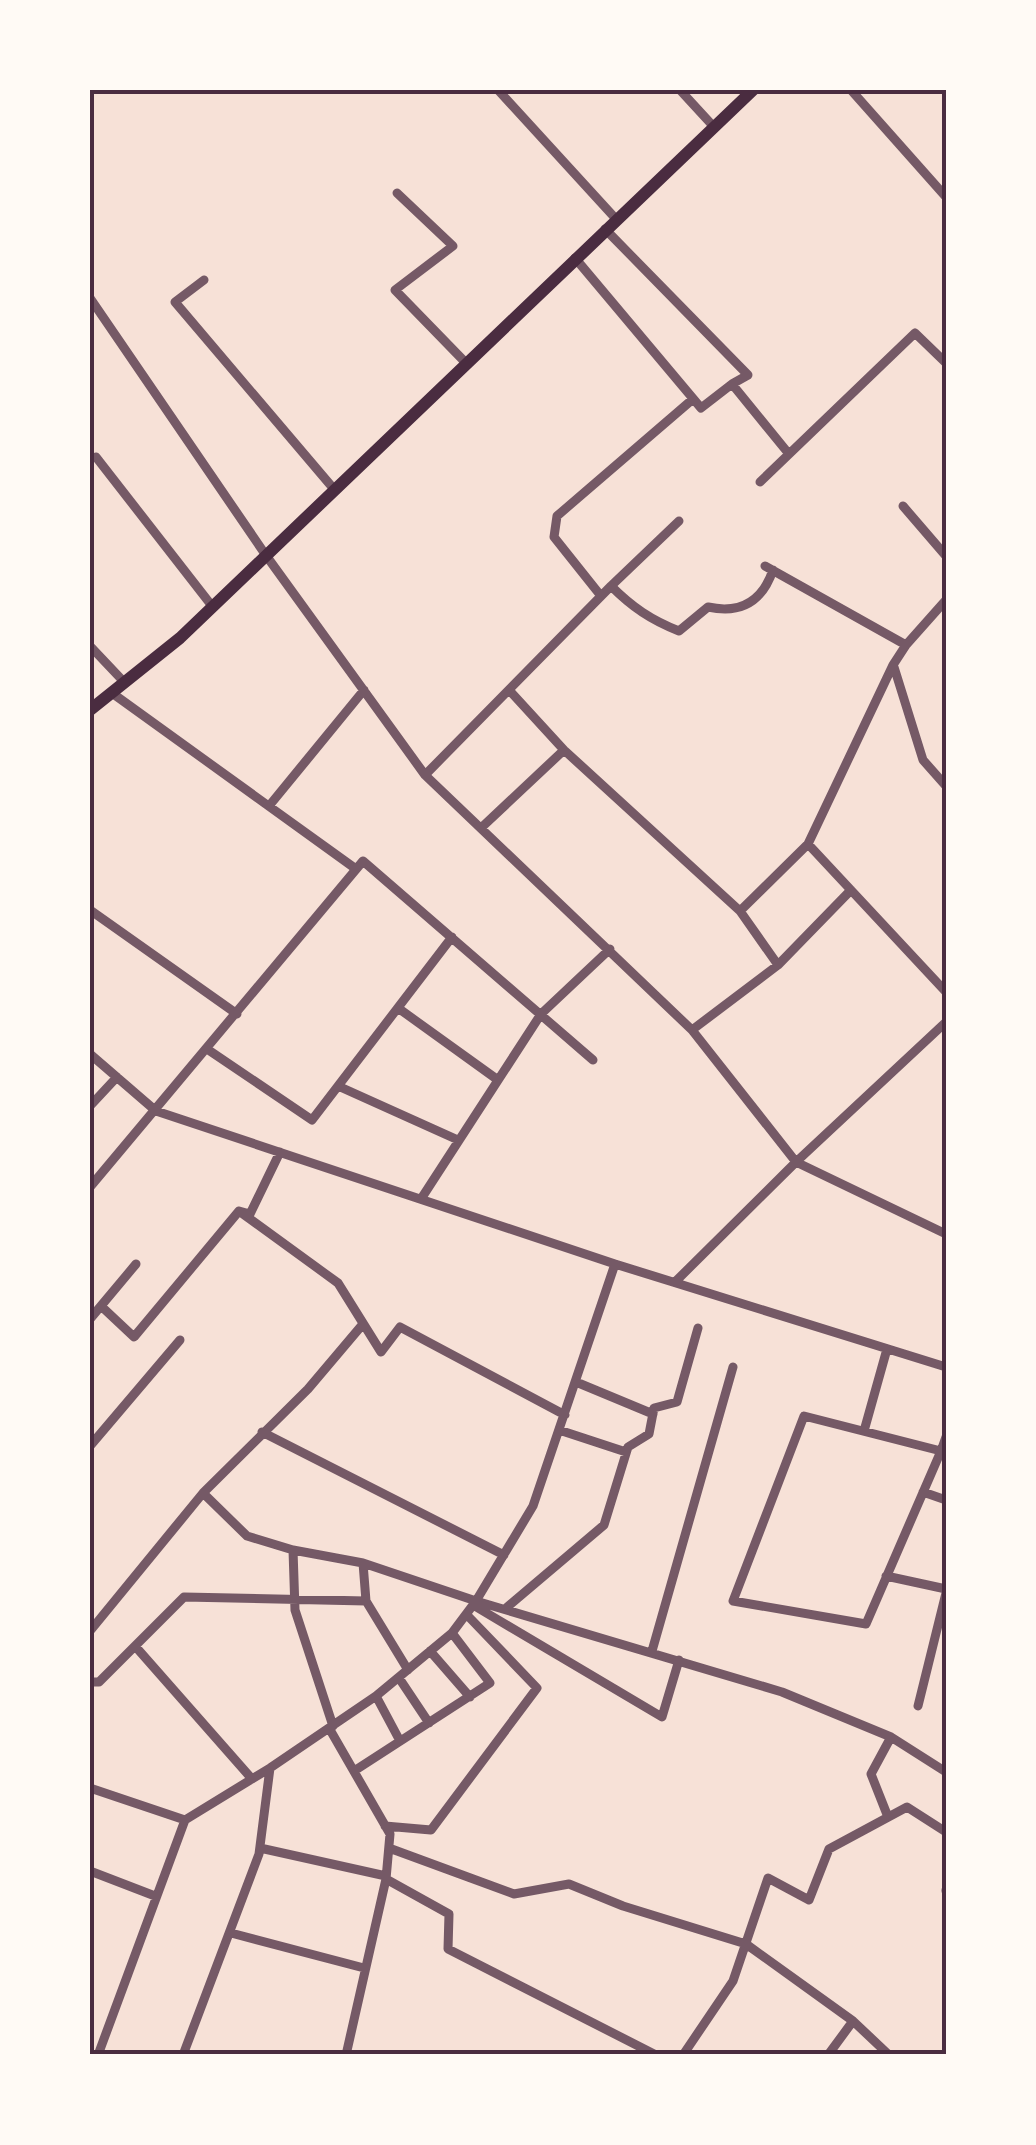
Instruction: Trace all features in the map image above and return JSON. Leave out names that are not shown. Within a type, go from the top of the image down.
[{"type":"main road","points":[[90,710],[212,606],[753,90]]},
{"type":"street","points":[[498,90],[616,219]]},
{"type":"street","points":[[680,90],[714,127]]},
{"type":"street","points":[[851,90],[946,197]]},
{"type":"street","points":[[397,193],[453,246],[395,290],[465,362]]},
{"type":"street","points":[[575,258],[701,408],[748,375],[605,229]]},
{"type":"street","points":[[204,280],[175,302],[333,488]]},
{"type":"street","points":[[90,298],[266,554],[425,775],[692,1030],[796,1162],[946,1234]]},
{"type":"street","points":[[760,482],[916,333],[946,363]]},
{"type":"street","points":[[732,384],[790,454]]},
{"type":"street","points":[[601,596],[554,537],[557,516],[693,399]]},
{"type":"street","points":[[96,457],[212,606]]},
{"type":"street","points":[[903,506],[946,556]]},
{"type":"street","points":[[425,775],[679,520]]},
{"type":"street","points":[[611,586],[632,608],[679,631],[708,607],[727,611],[749,606],[769,584],[769,568],[906,645]]},
{"type":"street","points":[[740,911],[808,844],[894,665],[906,645],[946,600]]},
{"type":"street","points":[[90,646],[125,683]]},
{"type":"street","points":[[894,665],[923,760],[946,786]]},
{"type":"street","points":[[268,806],[364,690]]},
{"type":"street","points":[[509,690],[564,750],[740,911],[778,965]]},
{"type":"street","points":[[112,694],[356,869]]},
{"type":"street","points":[[482,828],[564,750]]},
{"type":"street","points":[[808,844],[946,992]]},
{"type":"street","points":[[90,1186],[363,861],[593,1060]]},
{"type":"street","points":[[692,1030],[778,965],[851,890]]},
{"type":"street","points":[[90,910],[237,1014]]},
{"type":"street","points":[[208,1049],[312,1120],[452,937]]},
{"type":"street","points":[[421,1199],[541,1014],[610,950]]},
{"type":"street","points":[[398,1008],[498,1080]]},
{"type":"street","points":[[674,1282],[946,1022]]},
{"type":"street","points":[[90,1054],[156,1111],[615,1264],[946,1367]]},
{"type":"street","points":[[90,1106],[117,1078]]},
{"type":"street","points":[[338,1086],[458,1140]]},
{"type":"street","points":[[239,1211],[250,1214],[280,1152]]},
{"type":"street","points":[[136,1264],[94,1311],[134,1337],[239,1211]]},
{"type":"street","points":[[239,1211],[338,1283],[380,1352],[400,1327],[565,1415]]},
{"type":"street","points":[[98,2055],[185,1820],[376,1696],[452,1633],[472,1607],[533,1506],[615,1264]]},
{"type":"street","points":[[90,1631],[203,1493],[308,1389],[363,1324]]},
{"type":"street","points":[[505,1609],[604,1524],[628,1447],[649,1434],[654,1408],[677,1402],[698,1328]]},
{"type":"street","points":[[90,1446],[180,1340]]},
{"type":"street","points":[[864,1432],[887,1348]]},
{"type":"street","points":[[652,1651],[733,1367]]},
{"type":"street","points":[[576,1382],[653,1414]]},
{"type":"street","points":[[941,1451],[804,1416],[733,1601],[866,1624],[941,1451],[946,1437]]},
{"type":"street","points":[[560,1430],[626,1452]]},
{"type":"street","points":[[262,1432],[504,1554]]},
{"type":"street","points":[[923,1492],[946,1500]]},
{"type":"street","points":[[203,1493],[246,1536],[293,1550],[364,1563],[472,1607],[662,1718],[680,1660]]},
{"type":"street","points":[[293,1550],[295,1610],[331,1727],[390,1834],[386,1877],[346,2055]]},
{"type":"street","points":[[364,1563],[366,1601],[408,1670]]},
{"type":"street","points":[[886,1576],[946,1591],[918,1706]]},
{"type":"street","points":[[90,1682],[99,1682],[184,1597],[366,1601]]},
{"type":"street","points":[[472,1607],[505,1609],[782,1692],[891,1737],[946,1772]]},
{"type":"street","points":[[386,1826],[431,1830],[536,1688],[472,1607]]},
{"type":"street","points":[[354,1771],[490,1683],[452,1633]]},
{"type":"street","points":[[135,1646],[252,1779]]},
{"type":"street","points":[[430,1651],[470,1697]]},
{"type":"street","points":[[399,1678],[429,1723]]},
{"type":"street","points":[[376,1696],[400,1742]]},
{"type":"street","points":[[888,1817],[870,1774],[891,1737]]},
{"type":"street","points":[[183,2055],[260,1848],[270,1768]]},
{"type":"street","points":[[90,1788],[185,1820]]},
{"type":"street","points":[[683,2055],[733,1981],[768,1878],[808,1900],[830,1849],[907,1806],[946,1832]]},
{"type":"street","points":[[260,1848],[386,1877],[450,1914],[448,1949],[656,2055]]},
{"type":"street","points":[[388,1848],[514,1894],[569,1884],[624,1906],[746,1944],[853,2022],[888,2055]]},
{"type":"street","points":[[90,1871],[154,1896]]},
{"type":"street","points":[[231,1934],[364,1968]]},
{"type":"street","points":[[828,2055],[853,2022]]}]
